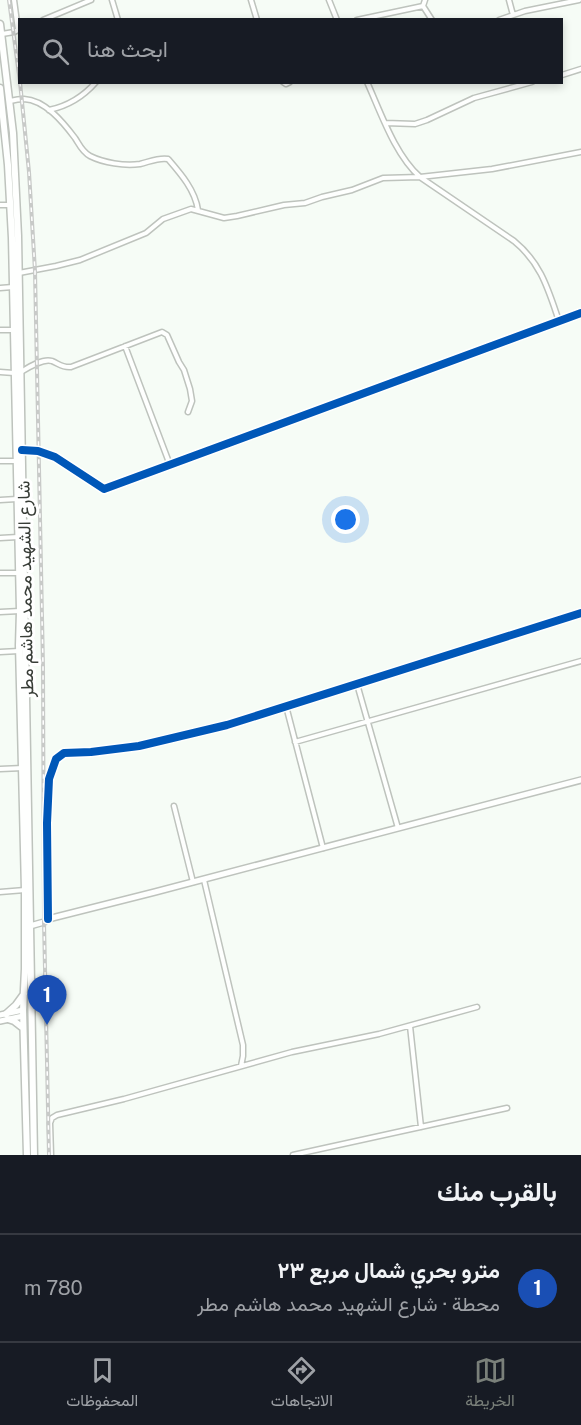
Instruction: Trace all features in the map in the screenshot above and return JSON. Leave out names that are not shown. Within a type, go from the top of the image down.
[{"type":"main road","name":"شارع الشهيد محمد هاشم مطر","points":[[0,24],[15,162],[19,273],[16,461],[20,499],[34,1155]]},
{"type":"main road","name":"شارع الشهيد محمد هاشم مطر","points":[[0,88],[10,205],[13,330],[22,450],[18,537],[25,890],[23,1028],[27,1155]]},
{"type":"main road","points":[[23,1028],[5,1016],[24,993]]},
{"type":"street","points":[[14,0],[18,24]]},
{"type":"street","points":[[48,18],[91,0]]},
{"type":"street","points":[[112,0],[117,18]]},
{"type":"street","points":[[251,0],[256,18]]},
{"type":"street","points":[[329,0],[336,18]]},
{"type":"street","points":[[423,6],[425,0]]},
{"type":"street","points":[[509,0],[513,15]]},
{"type":"street","points":[[505,18],[525,11],[579,0]]},
{"type":"street","points":[[366,18],[423,6]]},
{"type":"street","points":[[423,6],[431,18]]},
{"type":"street","points":[[1,35],[18,31]]},
{"type":"street","points":[[563,74],[581,69]]},
{"type":"street","points":[[48,110],[74,101],[94,84]]},
{"type":"street","points":[[368,84],[384,122],[412,170],[524,250],[541,273],[559,321]]},
{"type":"street","points":[[384,122],[415,124],[474,98],[525,84]]},
{"type":"street","points":[[9,101],[24,99],[48,110],[67,128],[82,149],[91,157],[112,163],[133,164],[168,159],[189,185],[196,199],[198,210]]},
{"type":"street","points":[[19,273],[80,260],[146,233],[163,219],[191,209],[224,218],[284,205],[305,203],[352,190],[383,178],[420,177],[492,169],[581,152]]},
{"type":"street","points":[[0,205],[10,205]]},
{"type":"street","points":[[0,288],[13,287]]},
{"type":"street","points":[[22,450],[38,451],[55,457],[104,489],[581,313]]},
{"type":"street","points":[[0,330],[13,330]]},
{"type":"street","points":[[0,372],[17,373],[49,360],[70,368],[162,332],[167,335],[184,370],[192,400],[188,412]]},
{"type":"street","points":[[125,346],[170,465]]},
{"type":"street","points":[[0,461],[16,461]]},
{"type":"street","points":[[0,500],[20,499]]},
{"type":"street","points":[[0,538],[18,537]]},
{"type":"street","points":[[0,573],[19,573]]},
{"type":"street","points":[[0,612],[20,611]]},
{"type":"street","points":[[48,919],[49,779],[56,759],[64,753],[151,744],[227,725],[581,613]]},
{"type":"street","points":[[0,652],[19,651]]},
{"type":"street","points":[[295,742],[581,661]]},
{"type":"street","points":[[357,684],[398,828]]},
{"type":"street","points":[[286,706],[324,848]]},
{"type":"street","points":[[0,769],[23,768]]},
{"type":"street","points":[[30,926],[48,919],[581,780]]},
{"type":"street","points":[[174,806],[194,882]]},
{"type":"street","points":[[204,880],[243,1046],[241,1067]]},
{"type":"street","points":[[0,892],[25,890]]},
{"type":"street","points":[[51,1155],[50,1123],[57,1115],[124,1099],[292,1052],[379,1034],[477,1007]]},
{"type":"street","points":[[0,1021],[5,1016],[23,1013]]},
{"type":"street","points":[[410,1026],[421,1127]]},
{"type":"street","points":[[293,1155],[507,1108]]},
{"type":"railway","points":[[9,0],[18,67]]},
{"type":"railway","points":[[20,84],[29,172],[35,271],[49,1155]]},
{"type":"cycle path","points":[[22,450],[38,451],[55,457],[104,489],[581,313]]},
{"type":"cycle path","points":[[48,919],[49,779],[56,759],[64,753],[139,746],[227,725],[581,613]]},
{"type":"place","name":"مترو بحري شمال مربع ٢٣","points":[[47,1025]]}]
